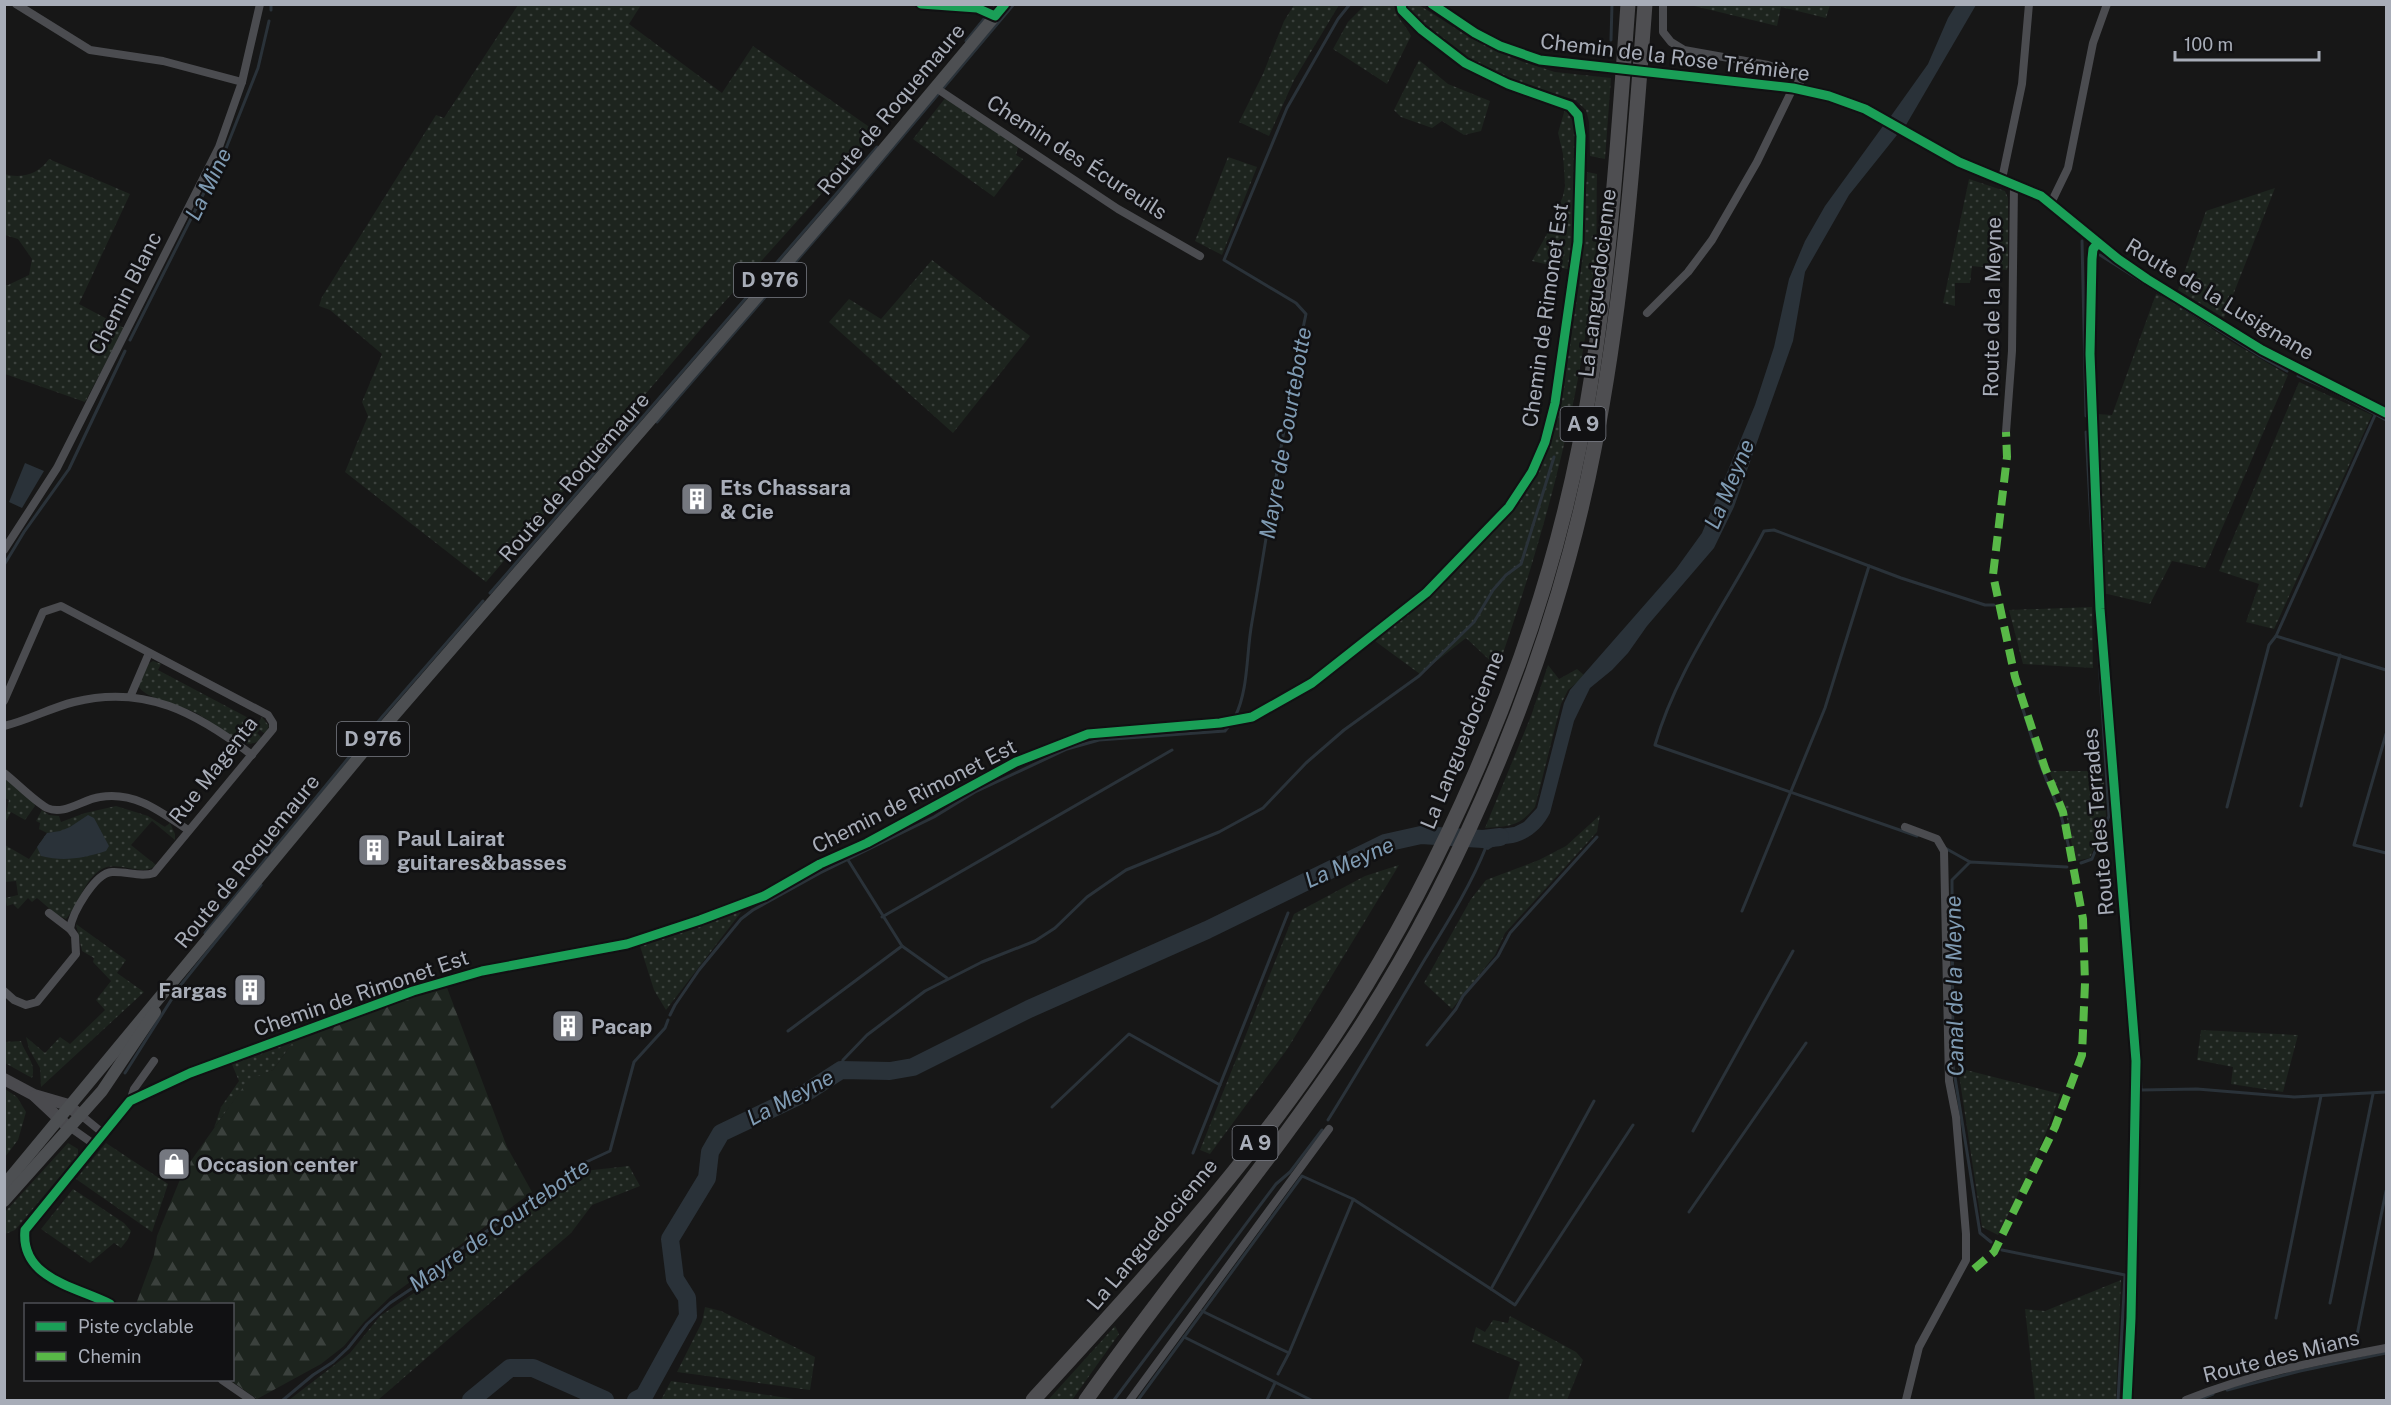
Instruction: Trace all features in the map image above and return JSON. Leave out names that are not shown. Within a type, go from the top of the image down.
[{"type":"highway","name":"La Languedocienne","points":[[1033,1401],[1127,1297],[1288,1101],[1373,974],[1436,856],[1475,773],[1515,669],[1543,586],[1578,451],[1602,312],[1628,4]]},
{"type":"highway","name":"La Languedocienne","points":[[1086,1401],[1267,1160],[1353,1038],[1426,913],[1494,769],[1537,655],[1562,580],[1594,453],[1624,258],[1645,4]]},
{"type":"main road","name":"Route de Roquemaure","points":[[4,1185],[382,728],[936,88],[1005,4]]},
{"type":"main road","name":"Route de Roquemaure","points":[[4,1201],[82,1116],[131,1050],[177,978]]},
{"type":"street","points":[[16,4],[90,50],[164,61],[242,82]]},
{"type":"street","name":"Chemin Blanc","points":[[4,550],[57,468],[206,175],[219,147],[242,82],[260,4]]},
{"type":"street","points":[[921,4],[977,8],[995,16]]},
{"type":"street","name":"Chemin de Rimonet Est","points":[[105,1303],[60,1283],[35,1265],[24,1242],[25,1230],[130,1101],[190,1073],[413,991],[483,970],[627,944],[764,896],[820,864],[867,843],[1016,762],[1088,734],[1220,723],[1252,717],[1312,683],[1426,593],[1509,507],[1532,472],[1545,442],[1555,403],[1578,242],[1581,136],[1578,115],[1570,106],[1508,84],[1466,63],[1422,30],[1402,10],[1401,4]]},
{"type":"street","name":"Chemin de la Rose Trémière","points":[[1432,4],[1475,33],[1520,54],[1540,60],[1802,89],[1847,102],[1885,119],[1959,162],[2014,184]]},
{"type":"street","points":[[1663,4],[1663,32],[1671,42],[1684,50],[1768,65],[1794,73],[1802,89]]},
{"type":"street","points":[[2002,179],[2022,84],[2029,4]]},
{"type":"street","points":[[2051,203],[2059,191],[2068,168],[2093,43],[2107,4]]},
{"type":"street","name":"Chemin des Écureuils","points":[[936,88],[1118,209],[1200,256]]},
{"type":"street","points":[[1647,314],[1688,272],[1712,240],[1756,162],[1793,88]]},
{"type":"street","name":"Route de la Lusignane","points":[[2014,184],[2051,203],[2098,243],[2147,279],[2262,350],[2386,413]]},
{"type":"street","name":"Route de la Meyne","points":[[2006,432],[2012,351],[2012,196],[2014,184]]},
{"type":"street","name":"Route des Terrades","points":[[2098,243],[2093,249],[2092,259],[2090,354],[2093,482],[2106,698],[2136,1062],[2132,1318],[2127,1401]]},
{"type":"street","name":"Rue Magenta","points":[[4,701],[43,612],[61,606],[268,715],[273,723],[273,729],[154,873],[147,876],[112,872],[101,874],[71,920],[70,929]]},
{"type":"street","points":[[131,695],[149,653]]},
{"type":"street","points":[[4,726],[76,701],[131,695],[193,715],[252,755]]},
{"type":"street","points":[[4,773],[48,808],[60,811],[100,797],[126,796],[151,805],[188,830]]},
{"type":"street","points":[[1905,827],[1937,839],[1944,851],[1949,1082],[1956,1117],[1966,1234],[1966,1260],[1919,1347],[1906,1401]]},
{"type":"street","points":[[4,991],[14,1000],[26,1005],[37,1002],[76,954],[75,936],[70,929],[49,913]]},
{"type":"street","points":[[130,1101],[134,1089],[154,1061]]},
{"type":"street","points":[[4,1079],[34,1095],[69,1106],[104,1134]]},
{"type":"street","points":[[34,1095],[59,1119],[95,1145]]},
{"type":"street","points":[[1130,1401],[1329,1129]]},
{"type":"street","name":"Route des Mians","points":[[2186,1401],[2218,1387],[2287,1368],[2386,1348]]},
{"type":"street","points":[[223,1381],[251,1401]]},
{"type":"green space","points":[[1830,4],[1826,18],[1781,7],[1777,26],[1690,5]]},
{"type":"green space","points":[[518,5],[641,5],[629,24],[722,93],[753,46],[878,133],[836,172],[833,181],[711,317],[486,582],[345,472],[368,416],[362,402],[382,354],[330,310],[319,306],[322,297],[436,115],[444,118]]},
{"type":"green space","points":[[1294,5],[1339,5],[1294,80],[1269,136],[1239,122],[1263,74],[1284,21]]},
{"type":"green space","points":[[1365,5],[1394,5],[1396,13],[1411,36],[1387,84],[1333,49],[1348,22]]},
{"type":"green space","points":[[1419,5],[1469,37],[1523,62],[1555,72],[1611,78],[1605,159],[1590,156],[1589,122],[1586,110],[1575,100],[1522,84],[1466,57],[1413,16],[1406,6]]},
{"type":"green space","points":[[1419,60],[1448,84],[1490,101],[1481,131],[1464,135],[1442,121],[1432,128],[1401,117],[1394,110]]},
{"type":"green space","points":[[946,97],[1004,134],[1018,148],[1016,155],[1023,159],[994,197],[913,139]]},
{"type":"green space","points":[[1565,109],[1575,124],[1577,136],[1575,231],[1571,270],[1532,261],[1548,232],[1563,196],[1565,186],[1563,154],[1558,133]]},
{"type":"green space","points":[[1228,157],[1257,167],[1222,255],[1195,241]]},
{"type":"green space","points":[[49,159],[130,194],[79,304],[124,328],[85,402],[5,374],[5,285],[29,275],[32,259],[18,239],[5,235],[4,174],[18,176],[35,172]]},
{"type":"green space","points":[[1587,172],[1597,174],[1596,246],[1588,321],[1558,471],[1530,570],[1498,668],[1466,638],[1420,674],[1375,641],[1449,579],[1516,508],[1541,466],[1561,406],[1581,270]]},
{"type":"green space","points":[[1969,179],[2005,191],[2008,198],[2008,265],[2007,270],[1972,266],[1970,283],[1955,283],[1955,306],[1943,303]]},
{"type":"green space","points":[[2275,188],[2224,318],[2178,290],[2206,211]]},
{"type":"green space","points":[[932,260],[1030,336],[953,433],[829,322],[849,299],[881,319]]},
{"type":"green space","points":[[2156,294],[2166,298],[2232,342],[2288,375],[2205,568],[2172,561],[2150,604],[2103,593],[2095,429],[2097,414],[2112,415]]},
{"type":"green space","points":[[2299,382],[2372,415],[2274,629],[2246,622],[2259,584],[2219,571]]},
{"type":"green space","points":[[2092,607],[2093,668],[2023,664],[2009,610]]},
{"type":"green space","points":[[153,661],[161,664],[158,670],[258,723],[262,717],[269,726],[265,734],[260,730],[257,733],[262,738],[260,740],[251,744],[244,743],[196,713],[147,694],[138,685],[148,664]]},
{"type":"green space","points":[[1548,665],[1559,679],[1577,669],[1585,676],[1568,690],[1561,704],[1535,807],[1518,822],[1501,827],[1485,828],[1531,716]]},
{"type":"green space","points":[[2049,771],[2103,771],[2106,816],[2090,858],[2075,861],[2065,808]]},
{"type":"green space","points":[[5,778],[34,803],[35,806],[25,820],[11,812],[5,823],[4,814],[6,814],[9,800],[5,798]]},
{"type":"green space","points":[[116,806],[148,816],[165,827],[170,823],[175,840],[152,821],[131,845],[156,865],[144,870],[115,866],[102,869],[91,879],[66,919],[57,915],[37,898],[32,902],[28,898],[18,909],[13,904],[7,906],[5,898],[18,895],[16,881],[5,882],[5,845],[29,859],[47,833],[39,829],[40,823],[36,821],[42,810],[49,815],[59,816],[61,822],[85,813]]},
{"type":"green space","points":[[1600,815],[1597,832],[1505,933],[1495,955],[1452,1009],[1424,983],[1471,899],[1486,880],[1539,860],[1566,846]]},
{"type":"green space","points":[[1399,865],[1288,1048],[1210,1154],[1200,1150],[1294,914],[1365,876]]},
{"type":"green space","points":[[745,907],[666,1010],[654,990],[640,946]]},
{"type":"green space","points":[[76,924],[126,960],[117,973],[144,992],[41,1087],[40,1068],[29,1049],[26,1037],[45,1053],[60,1037],[70,1044],[105,1010],[96,1000],[111,981],[93,962],[94,958],[82,951]]},
{"type":"green space","points":[[446,985],[507,1147],[532,1192],[391,1296],[364,1322],[344,1346],[321,1364],[257,1399],[231,1381],[234,1381],[234,1303],[136,1303],[154,1255],[157,1236],[183,1172],[249,1079],[273,1070],[296,1038]]},
{"type":"green space","points":[[2201,1030],[2298,1035],[2283,1092],[2231,1084],[2233,1067],[2197,1060]]},
{"type":"green space","points":[[296,1038],[273,1070],[249,1080],[214,1128],[221,1107],[239,1081],[231,1062]]},
{"type":"green space","points":[[21,1041],[32,1064],[32,1078],[5,1063],[5,1042]]},
{"type":"green space","points":[[1958,1068],[2060,1094],[2024,1183],[1998,1235],[1982,1227]]},
{"type":"green space","points":[[5,1089],[17,1097],[26,1112],[18,1140],[5,1157]]},
{"type":"green space","points":[[68,1143],[78,1149],[78,1155],[15,1230],[5,1234],[5,1212]]},
{"type":"green space","points":[[106,1143],[168,1184],[152,1232],[76,1179]]},
{"type":"green space","points":[[629,1166],[640,1186],[592,1205],[571,1233],[378,1400],[289,1400],[350,1353],[380,1316],[430,1282],[472,1248],[584,1171]]},
{"type":"green space","points":[[73,1189],[124,1223],[131,1231],[121,1248],[114,1243],[90,1263],[41,1229]]},
{"type":"green space","points":[[2121,1280],[2116,1400],[2035,1400],[2025,1309],[2045,1311]]},
{"type":"green space","points":[[705,1307],[721,1311],[815,1357],[810,1390],[677,1372],[702,1322]]},
{"type":"green space","points":[[1510,1316],[1576,1352],[1583,1360],[1567,1400],[1508,1400],[1520,1362],[1472,1342],[1476,1327],[1485,1332],[1493,1320],[1508,1323]]},
{"type":"green space","points":[[1115,1326],[1119,1334],[1072,1400],[1048,1400]]},
{"type":"green space","points":[[671,1381],[801,1400],[661,1400]]},
{"type":"water","points":[[1956,5],[1976,5],[1906,125],[1891,116],[1928,64]]},
{"type":"water","points":[[1883,126],[1897,135],[1849,195],[1805,272],[1793,341],[1734,507],[1714,548],[1647,626],[1628,653],[1590,688],[1574,721],[1550,813],[1544,823],[1532,834],[1517,842],[1498,845],[1488,850],[1474,845],[1480,832],[1514,827],[1524,822],[1537,808],[1564,703],[1570,690],[1676,569],[1702,533],[1755,405],[1774,347],[1789,279],[1805,241],[1825,206]]},
{"type":"water","points":[[25,463],[44,471],[22,508],[9,502]]},
{"type":"water","points":[[88,815],[94,818],[109,846],[106,851],[74,858],[58,859],[41,856],[37,847],[47,833],[70,827]]},
{"type":"waterway","name":"La Mine","points":[[271,4],[271,10]]},
{"type":"waterway","points":[[657,422],[844,206],[1014,4]]},
{"type":"waterway","name":"Mayre de Courtebotte","points":[[1235,717],[1245,683],[1250,634],[1306,314],[1296,303],[1224,260],[1287,108],[1338,19],[1350,4]]},
{"type":"waterway","points":[[1611,40],[1612,4]]},
{"type":"waterway","points":[[966,41],[984,19]]},
{"type":"waterway","name":"La Mine","points":[[130,340],[225,151],[258,68],[269,21]]},
{"type":"waterway","points":[[490,593],[877,147]]},
{"type":"waterway","name":"Canal de la Meyne","points":[[2082,241],[2086,416]]},
{"type":"waterway","points":[[2100,255],[2287,371]]},
{"type":"waterway","name":"La Mine","points":[[4,565],[24,532],[69,469],[125,351]]},
{"type":"waterway","points":[[2298,376],[2386,420]]},
{"type":"waterway","points":[[2376,413],[2276,636],[2386,670]]},
{"type":"waterway","name":"Canal de la Meyne","points":[[2086,432],[2095,594]]},
{"type":"waterway","points":[[841,1070],[843,1060],[867,1035],[925,991],[982,962],[1035,941],[1055,928],[1087,897],[1126,870],[1219,832],[1263,808],[1306,763],[1344,730],[1419,676],[1474,622],[1493,590],[1506,575],[1521,564],[1554,457]]},
{"type":"waterway","points":[[1917,836],[1655,745],[1664,717],[1689,662],[1764,531],[1774,530],[1901,578],[1985,605],[1994,605]]},
{"type":"waterway","points":[[1742,911],[1825,708],[1869,566]]},
{"type":"waterway","points":[[205,933],[382,717],[483,601]]},
{"type":"waterway","name":"Canal de la Meyne","points":[[2081,863],[2092,859],[2109,816],[2097,627]]},
{"type":"waterway","points":[[2227,807],[2269,645],[2276,636]]},
{"type":"waterway","points":[[2301,806],[2340,655]]},
{"type":"waterway","points":[[2015,684],[2040,764],[2061,815],[2070,852]]},
{"type":"waterway","name":"Mayre de Courtebotte","points":[[670,1015],[699,970],[741,919],[753,910],[820,873],[934,817],[975,792],[1067,749],[1099,740],[1225,731],[1229,726]]},
{"type":"waterway","points":[[2386,734],[2354,845],[2386,853]]},
{"type":"waterway","points":[[882,917],[1172,750]]},
{"type":"waterway","name":"La Meyne","points":[[636,1400],[644,1396],[688,1316],[687,1298],[675,1279],[670,1239],[707,1178],[710,1152],[721,1133],[807,1092],[841,1070],[890,1071],[913,1067],[1029,1009],[1207,930],[1385,843],[1421,835],[1483,839],[1500,837]]},
{"type":"waterway","points":[[1427,1045],[1456,1009],[1463,996],[1498,956],[1510,933],[1597,837]]},
{"type":"waterway","points":[[1328,1120],[1458,905],[1486,847]]},
{"type":"waterway","points":[[1945,848],[1970,862]]},
{"type":"waterway","points":[[2123,849],[2137,1022]]},
{"type":"waterway","points":[[848,860],[902,946],[947,978]]},
{"type":"waterway","name":"Canal de la Meyne","points":[[1991,1242],[1980,1233],[1953,1065],[1952,880],[1970,862],[2067,867]]},
{"type":"waterway","points":[[125,1073],[180,986],[261,885]]},
{"type":"waterway","points":[[1193,1153],[1288,913]]},
{"type":"waterway","points":[[788,1031],[902,946]]},
{"type":"waterway","points":[[1693,1131],[1793,951]]},
{"type":"waterway","name":"Mayre de Courtebotte","points":[[283,1400],[333,1362],[348,1348],[367,1324],[390,1303],[420,1283],[457,1252],[584,1163],[610,1151],[634,1062],[665,1028],[668,1020]]},
{"type":"waterway","points":[[1052,1107],[1129,1034],[1220,1085]]},
{"type":"waterway","points":[[1689,1212],[1806,1043]]},
{"type":"waterway","points":[[2140,1068],[2141,1090],[2197,1089],[2294,1097],[2386,1092]]},
{"type":"waterway","points":[[2330,1303],[2373,1094]]},
{"type":"waterway","points":[[2276,1318],[2321,1096]]},
{"type":"waterway","points":[[1594,1101],[1491,1289],[1515,1305],[1633,1125]]},
{"type":"waterway","points":[[1114,1400],[1276,1184],[1290,1172],[1322,1130]]},
{"type":"waterway","points":[[1138,1400],[1302,1176],[1353,1199],[1491,1289]]},
{"type":"waterway","points":[[2357,1335],[2386,1191]]},
{"type":"waterway","points":[[1289,1353],[1353,1200]]},
{"type":"waterway","name":"Canal de la Meyne","points":[[2002,1250],[2125,1275],[2118,1400]]},
{"type":"waterway","points":[[1202,1311],[1289,1353],[1278,1374]]},
{"type":"waterway","points":[[1184,1337],[1311,1400]]},
{"type":"waterway","points":[[2227,1390],[2300,1371],[2386,1353]]},
{"type":"waterway","name":"La Meyne","points":[[471,1400],[510,1368],[533,1368],[605,1400]]},
{"type":"waterway","points":[[1267,1400],[1275,1383]]},
{"type":"waterway","points":[[2198,1400],[2213,1394]]},
{"type":"marked path","points":[[1974,1269],[1994,1252],[2055,1127],[2082,1055],[2085,983],[2083,919],[2063,812],[2045,768],[2015,677],[1993,575],[2007,457],[2006,432]]},
{"type":"cycle path","points":[[921,4],[977,8],[995,16],[1005,4]]},
{"type":"cycle path","points":[[108,1303],[67,1286],[41,1270],[32,1260],[26,1247],[25,1230],[130,1101],[190,1073],[413,991],[482,971],[627,944],[764,896],[820,864],[867,843],[1016,762],[1088,734],[1220,723],[1252,717],[1312,683],[1426,593],[1509,507],[1532,472],[1545,442],[1555,403],[1578,242],[1581,136],[1578,115],[1570,106],[1508,84],[1465,63],[1422,30],[1402,10],[1401,4]]},
{"type":"cycle path","points":[[1432,4],[1475,33],[1500,46],[1540,60],[1793,88],[1829,96],[1865,109],[1959,162],[2041,196],[2118,259],[2147,279],[2262,350],[2386,413]]},
{"type":"cycle path","points":[[2098,243],[2093,249],[2092,259],[2090,354],[2100,609],[2136,1061],[2131,1318],[2127,1400]]},
{"type":"place","name":"Ets Chassara & Cie","points":[[697,499]]},
{"type":"place","name":"Paul Lairat guitares&basses","points":[[374,850]]},
{"type":"place","name":"Fargas","points":[[250,990]]},
{"type":"place","name":"Pacap","points":[[568,1026]]},
{"type":"place","name":"Occasion center","points":[[174,1164]]}]
